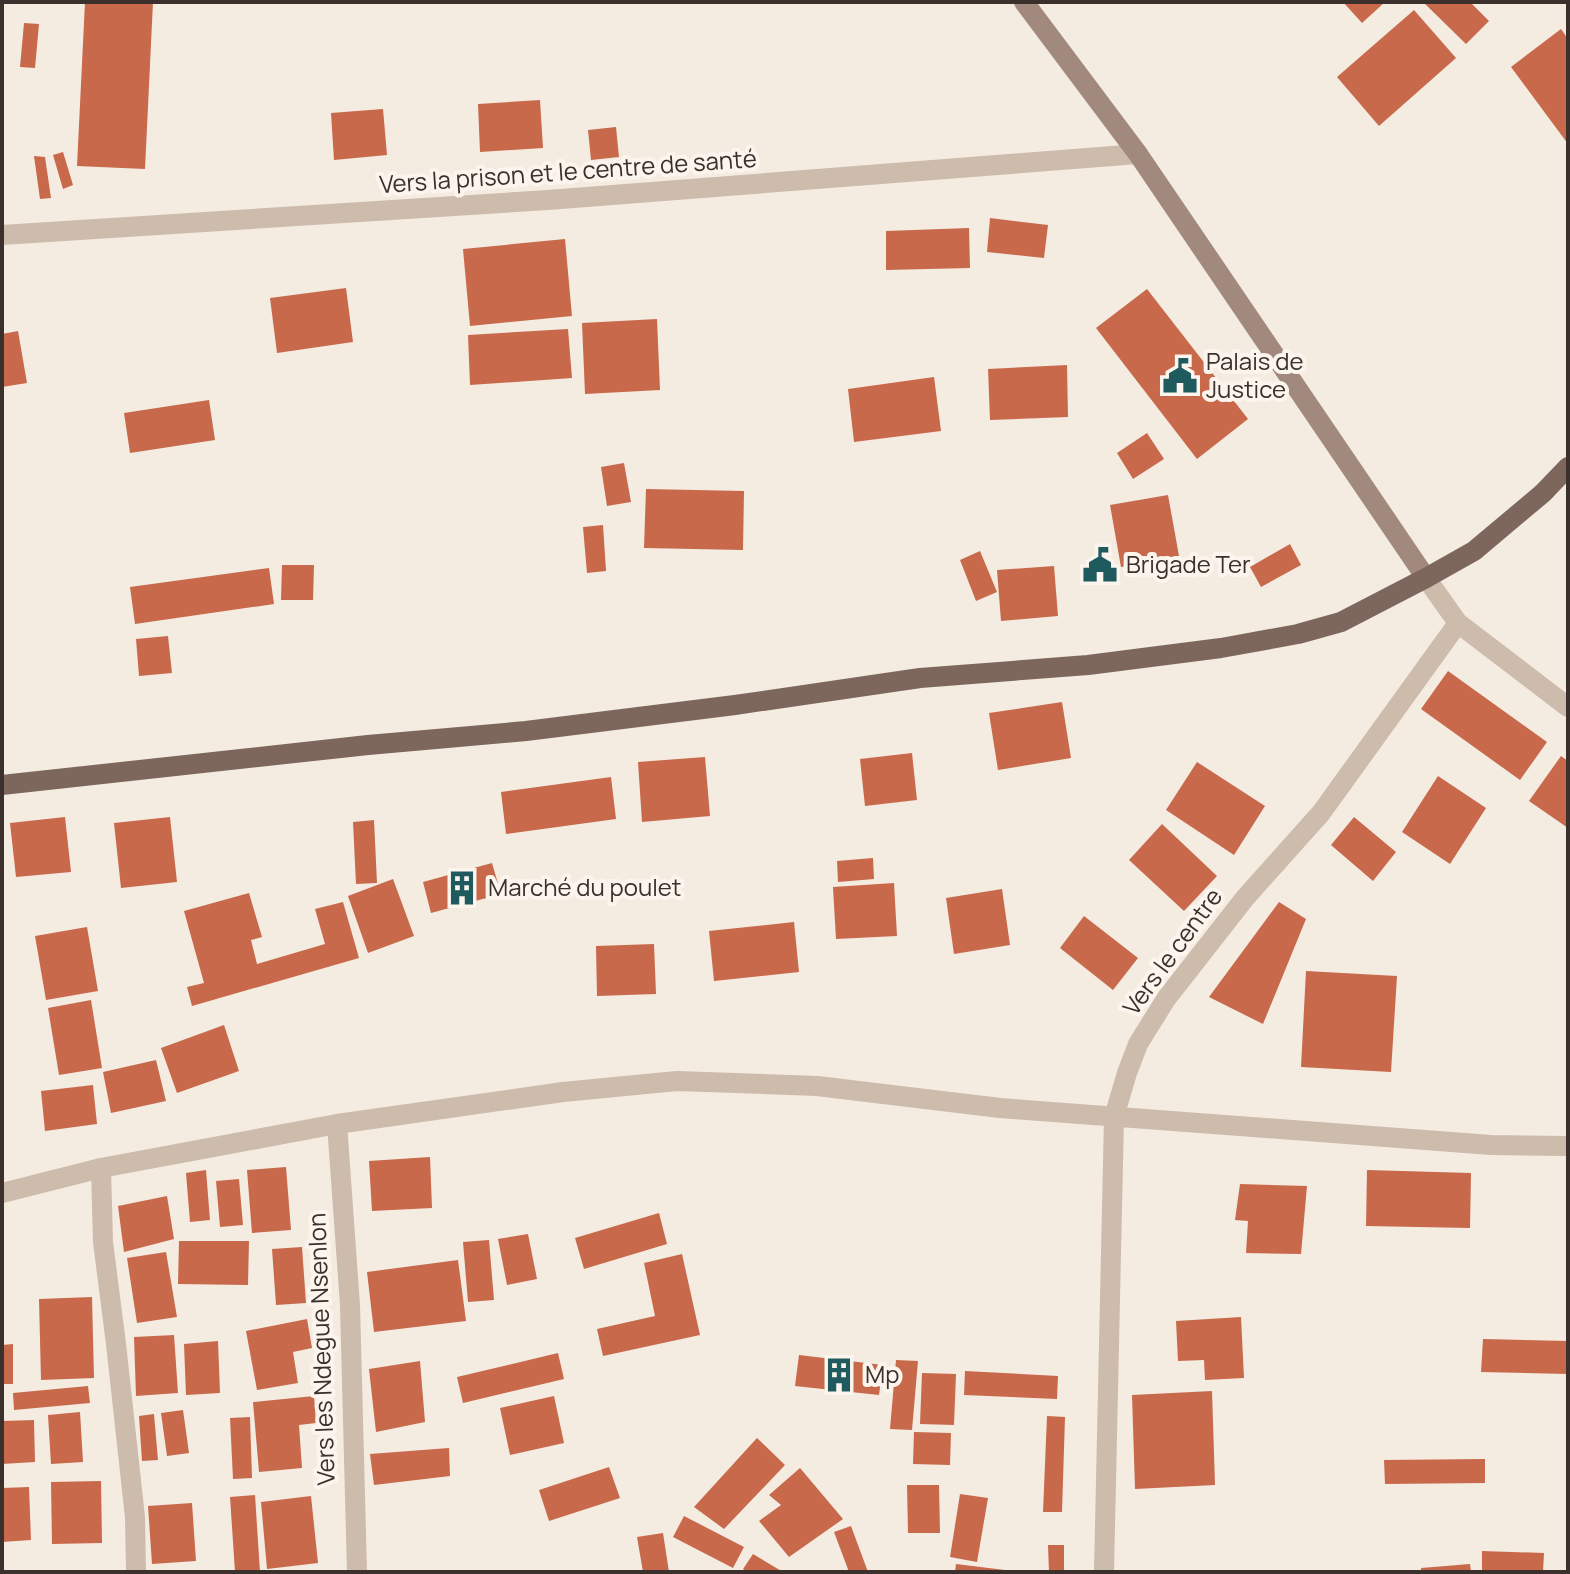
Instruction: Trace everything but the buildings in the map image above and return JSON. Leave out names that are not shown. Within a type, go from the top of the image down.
[{"type":"main road","points":[[2,785],[526,731],[920,678],[1088,665],[1221,648],[1298,634],[1341,622],[1474,551],[1543,493],[1568,467]]},
{"type":"street","points":[[1024,2],[1138,154],[1458,623],[1568,707]]},
{"type":"street","name":"Vers la prison et le centre de santé","points":[[2,235],[548,200],[1138,154]]},
{"type":"street","name":"Vers le centre","points":[[1104,1572],[1114,1117],[1127,1073],[1138,1044],[1166,999],[1245,898],[1321,813],[1458,623]]},
{"type":"street","points":[[2,1193],[101,1168],[337,1124],[563,1092],[677,1081],[817,1086],[1000,1108],[1491,1145],[1568,1146]]},
{"type":"street","name":"Vers les Ndegue Nsenlon","points":[[337,1124],[350,1305],[357,1572]]},
{"type":"street","points":[[101,1168],[103,1242],[135,1517],[136,1572]]},
{"type":"place","name":"Palais de Justice","points":[[1180,376]]},
{"type":"place","name":"Brigade Ter","points":[[1100,565]]},
{"type":"place","name":"Marché du poulet","points":[[462,888]]},
{"type":"place","name":"Mp","points":[[839,1375]]}]
